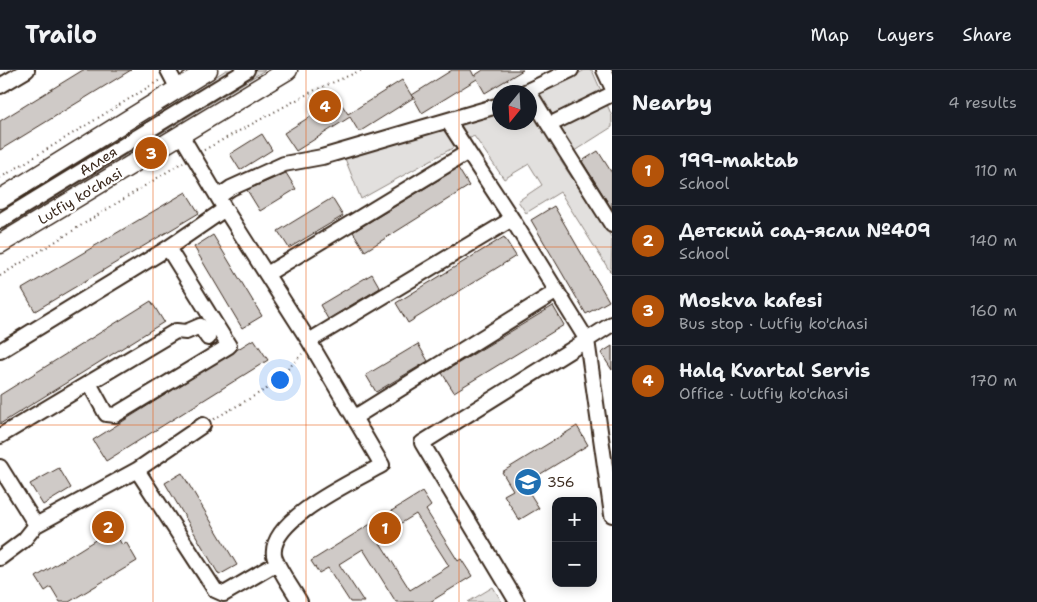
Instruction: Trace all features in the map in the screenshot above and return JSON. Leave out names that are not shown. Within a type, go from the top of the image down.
[{"type":"main road","points":[[0,200],[172,78],[208,70]]},
{"type":"main road","name":"Lutfiy ko'chasi","points":[[0,244],[288,70]]},
{"type":"street","points":[[0,86],[27,70]]},
{"type":"street","name":"Аллея","points":[[0,221],[247,70]]},
{"type":"street","points":[[537,88],[572,70]]},
{"type":"street","points":[[604,70],[612,87]]},
{"type":"street","points":[[549,125],[612,94]]},
{"type":"street","points":[[537,106],[612,226]]},
{"type":"street","points":[[0,351],[168,248],[222,203],[232,188],[284,164],[322,157],[492,107]]},
{"type":"street","points":[[448,121],[512,219],[587,340],[610,476],[612,515]]},
{"type":"street","points":[[180,134],[311,344],[382,465],[298,514],[278,537],[274,554],[277,563],[300,602]]},
{"type":"street","points":[[267,274],[468,152]]},
{"type":"street","points":[[311,344],[512,219]]},
{"type":"street","points":[[89,384],[106,414],[115,415],[228,346],[168,248]]},
{"type":"street","points":[[355,417],[556,291]]},
{"type":"street","points":[[518,602],[422,444],[612,324]]},
{"type":"street","points":[[0,436],[176,332],[186,332],[200,326],[208,338]]},
{"type":"street","points":[[0,558],[24,540],[36,525],[137,470],[204,425]]},
{"type":"street","points":[[0,466],[5,483],[36,525]]},
{"type":"street","points":[[137,470],[215,590],[224,594],[277,563]]},
{"type":"path","points":[[0,276],[193,156],[313,91],[362,70]]},
{"type":"path","points":[[0,178],[172,78]]},
{"type":"path","points":[[204,425],[273,385],[311,344]]},
{"type":"shaded area","points":[[226,70],[265,70],[0,232],[0,212]]},
{"type":"shaded area","points":[[585,70],[592,70],[612,116],[612,127],[560,160],[612,238],[611,273],[560,192],[526,213],[518,201],[542,185],[529,164],[504,179],[474,136],[361,199],[344,156],[492,114],[492,130],[537,130],[537,94]]},
{"type":"shaded area","points":[[493,587],[502,602],[468,602]]},
{"type":"building","points":[[83,70],[131,70],[0,150],[0,121]]},
{"type":"building","points":[[452,70],[471,70],[474,76],[483,70],[523,70],[498,85],[492,85],[492,89],[485,93],[477,79],[422,113],[412,95]]},
{"type":"building","points":[[402,80],[413,98],[359,132],[350,117],[296,151],[284,133],[338,99],[348,114]]},
{"type":"building","points":[[262,134],[272,150],[240,170],[230,154]]},
{"type":"building","points":[[598,151],[612,173],[612,209],[582,161]]},
{"type":"building","points":[[458,168],[469,186],[365,251],[353,232]]},
{"type":"building","points":[[286,173],[296,189],[260,211],[247,190]]},
{"type":"building","points":[[186,192],[199,213],[35,311],[22,289]]},
{"type":"building","points":[[332,198],[343,216],[289,248],[278,231]]},
{"type":"building","points":[[554,206],[609,301],[586,314],[531,220]]},
{"type":"building","points":[[213,235],[262,316],[242,328],[194,247]]},
{"type":"building","points":[[504,237],[516,256],[408,323],[396,303]]},
{"type":"building","points":[[372,274],[380,288],[328,319],[320,305]]},
{"type":"building","points":[[151,301],[164,322],[0,424],[0,395]]},
{"type":"building","points":[[553,306],[564,325],[454,392],[442,373]]},
{"type":"building","points":[[254,339],[268,360],[106,461],[93,440]]},
{"type":"building","points":[[418,344],[428,361],[376,392],[366,375]]},
{"type":"building","points":[[612,346],[612,370],[601,353]]},
{"type":"building","points":[[577,426],[588,445],[524,484],[539,508],[519,520],[504,495],[513,490],[502,472]]},
{"type":"building","points":[[59,468],[71,488],[43,505],[30,484]]},
{"type":"building","points":[[182,473],[237,565],[219,575],[165,483]]},
{"type":"building","points":[[422,492],[431,506],[426,510],[458,561],[461,559],[472,576],[430,602],[396,602],[363,549],[339,564],[364,602],[350,602],[328,568],[319,573],[311,561]],"holes":[[[416,514],[449,566],[410,590],[377,538]]]},
{"type":"building","points":[[113,529],[122,545],[126,542],[137,561],[69,602],[60,602],[51,587],[45,591],[36,577]]},
{"type":"place","name":"Halq Kvartal Servis","points":[[325,106]]},
{"type":"place","name":"Moskva kafesi","points":[[151,153]]},
{"type":"place","name":"356","points":[[528,482]]},
{"type":"place","name":"Детский сад-ясли №409","points":[[108,527]]},
{"type":"place","name":"199-maktab","points":[[385,528]]}]
